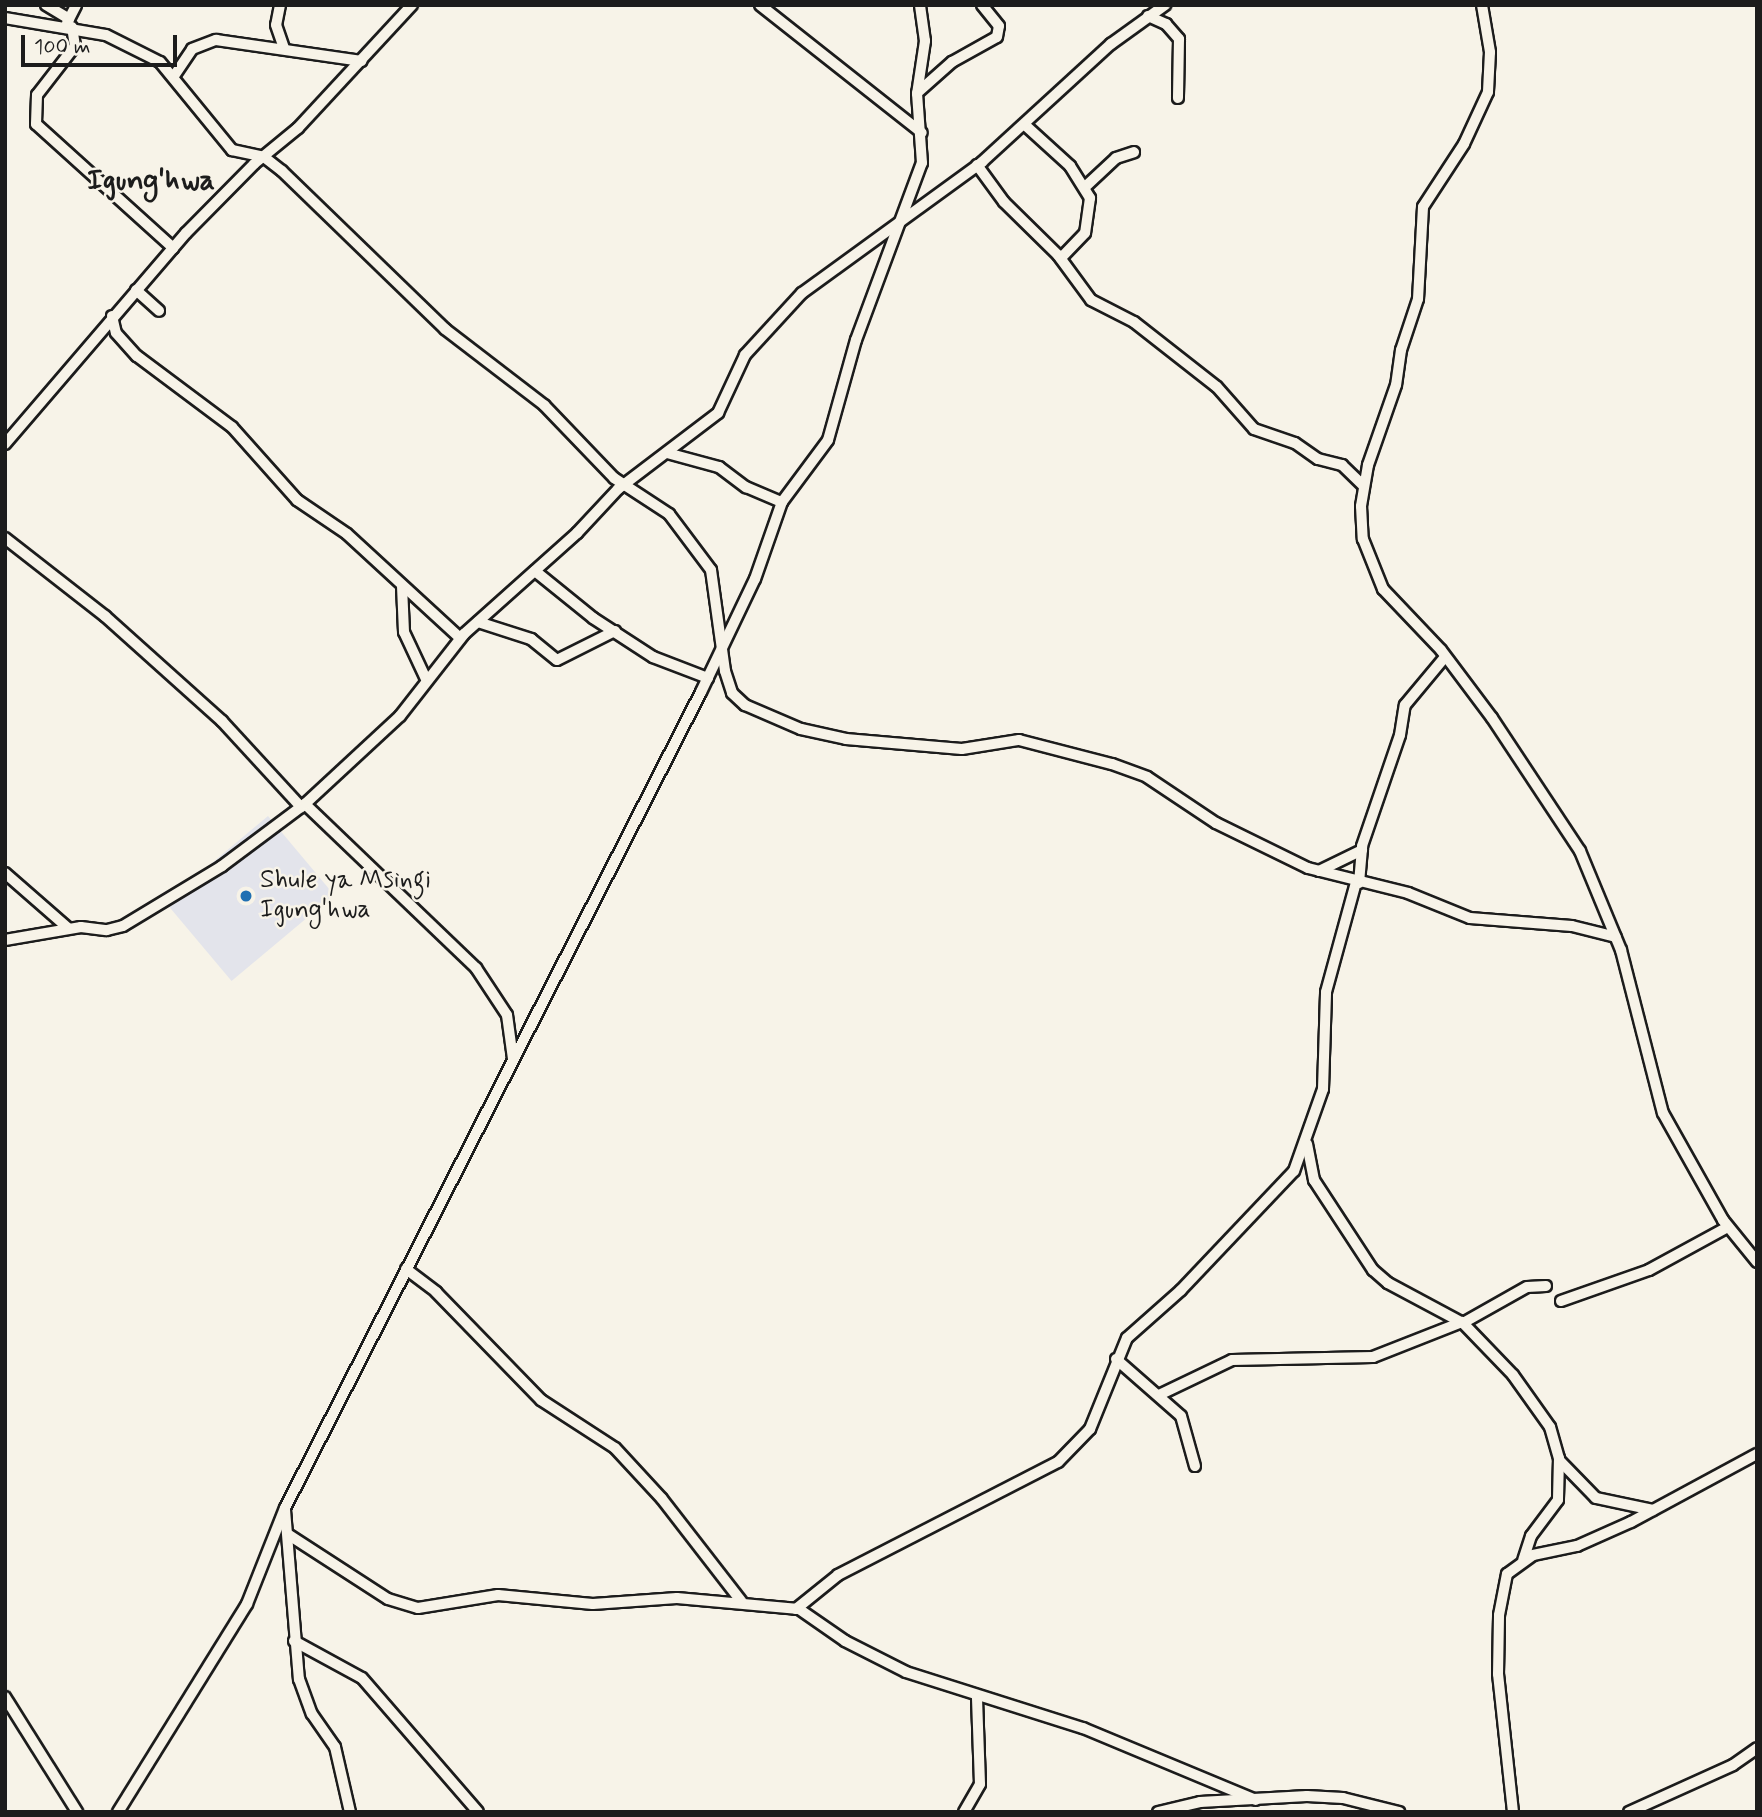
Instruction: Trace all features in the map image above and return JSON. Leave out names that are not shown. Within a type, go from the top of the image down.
[{"type":"street","points":[[46,5],[69,24],[75,46],[37,95],[36,124],[173,248]]},
{"type":"street","points":[[69,24],[76,5]]},
{"type":"street","points":[[280,5],[276,25],[284,48]]},
{"type":"street","points":[[5,444],[173,248],[264,157],[299,128],[412,5]]},
{"type":"street","points":[[760,5],[859,79],[922,133]]},
{"type":"street","points":[[118,1812],[247,1604],[285,1508],[708,678],[721,643],[755,579],[782,502],[828,440],[856,340],[922,163],[922,133],[917,93],[925,41],[919,5]]},
{"type":"street","points":[[917,93],[952,62],[997,37],[999,26],[982,5]]},
{"type":"street","points":[[5,940],[68,928],[123,926],[222,866],[303,805],[400,716],[460,638],[535,571],[623,485],[718,412],[745,355],[802,293],[977,166],[1148,16],[1164,5]]},
{"type":"street","points":[[1482,5],[1490,52],[1488,92],[1464,144],[1423,207],[1418,299],[1364,486],[1363,539],[1373,570],[1383,589],[1445,657],[1492,718],[1580,851],[1616,937],[1642,1019],[1651,1074],[1663,1113],[1728,1227],[1757,1262]]},
{"type":"street","points":[[1148,16],[1166,24],[1178,39],[1178,98]]},
{"type":"street","points":[[5,18],[69,24],[131,45],[174,76],[232,150],[264,157],[444,328],[551,411],[623,485],[662,507],[699,550],[716,587],[728,685],[736,698],[801,729],[846,739],[946,749],[972,749],[1019,740],[1112,764],[1156,782],[1236,834],[1319,872],[1408,893],[1470,918],[1573,926],[1616,937]]},
{"type":"street","points":[[174,76],[184,58],[203,43],[237,40],[361,61]]},
{"type":"street","points":[[1025,125],[1070,166],[1090,198],[1089,225],[1061,258]]},
{"type":"street","points":[[1085,187],[1116,158],[1135,152]]},
{"type":"street","points":[[977,166],[1004,202],[1061,258],[1091,300],[1133,322],[1217,387],[1247,424],[1295,443],[1318,459],[1342,465],[1364,486]]},
{"type":"street","points":[[136,290],[159,311]]},
{"type":"street","points":[[112,316],[116,333],[137,356],[232,427],[297,500],[342,530],[460,638]]},
{"type":"street","points":[[667,453],[719,467],[746,487],[782,502]]},
{"type":"street","points":[[5,538],[105,616],[222,721],[303,805],[476,968],[507,1015],[513,1059]]},
{"type":"street","points":[[535,571],[659,660],[708,678]]},
{"type":"street","points":[[402,586],[404,632],[426,679]]},
{"type":"street","points":[[478,622],[531,639],[557,660],[615,631]]},
{"type":"street","points":[[796,1609],[838,1574],[1058,1462],[1090,1429],[1116,1359],[1137,1326],[1181,1290],[1221,1243],[1281,1187],[1307,1143],[1323,1089],[1326,992],[1358,882],[1362,850],[1405,705],[1445,657]]},
{"type":"street","points":[[1319,872],[1362,850]]},
{"type":"street","points":[[5,873],[68,928]]},
{"type":"street","points":[[1307,1143],[1314,1180],[1373,1270],[1462,1323],[1513,1375],[1550,1427],[1559,1460],[1557,1506],[1531,1536],[1523,1560]]},
{"type":"street","points":[[1561,1301],[1649,1270],[1728,1227]]},
{"type":"street","points":[[406,1269],[436,1292],[541,1400],[615,1448],[662,1499],[741,1602]]},
{"type":"street","points":[[1159,1395],[1232,1360],[1373,1357],[1462,1323],[1527,1287],[1546,1286]]},
{"type":"street","points":[[1116,1359],[1181,1416],[1195,1466]]},
{"type":"street","points":[[1513,1812],[1497,1674],[1498,1632],[1507,1574],[1523,1560],[1577,1546],[1654,1510],[1757,1454]]},
{"type":"street","points":[[1559,1460],[1596,1498],[1654,1510]]},
{"type":"street","points":[[285,1508],[299,1679],[312,1714],[335,1746],[350,1812]]},
{"type":"street","points":[[289,1535],[388,1599],[418,1608],[498,1595],[593,1604],[677,1598],[796,1609],[873,1656],[977,1696],[1083,1728],[1256,1800]]},
{"type":"street","points":[[294,1641],[362,1678],[478,1812]]},
{"type":"street","points":[[964,1812],[980,1784],[977,1696]]},
{"type":"street","points":[[5,1697],[77,1812]]},
{"type":"street","points":[[1629,1812],[1733,1765],[1757,1748]]},
{"type":"street","points":[[1158,1812],[1200,1802],[1343,1798],[1399,1812]]},
{"type":"shaded area","points":[[268,816],[334,895],[232,981],[165,902]]},
{"type":"place","name":"Shule ya Msingi Igung'hwa","points":[[246,896]]},
{"type":"district","name":"Igung'hwa","points":[[151,181]]}]
